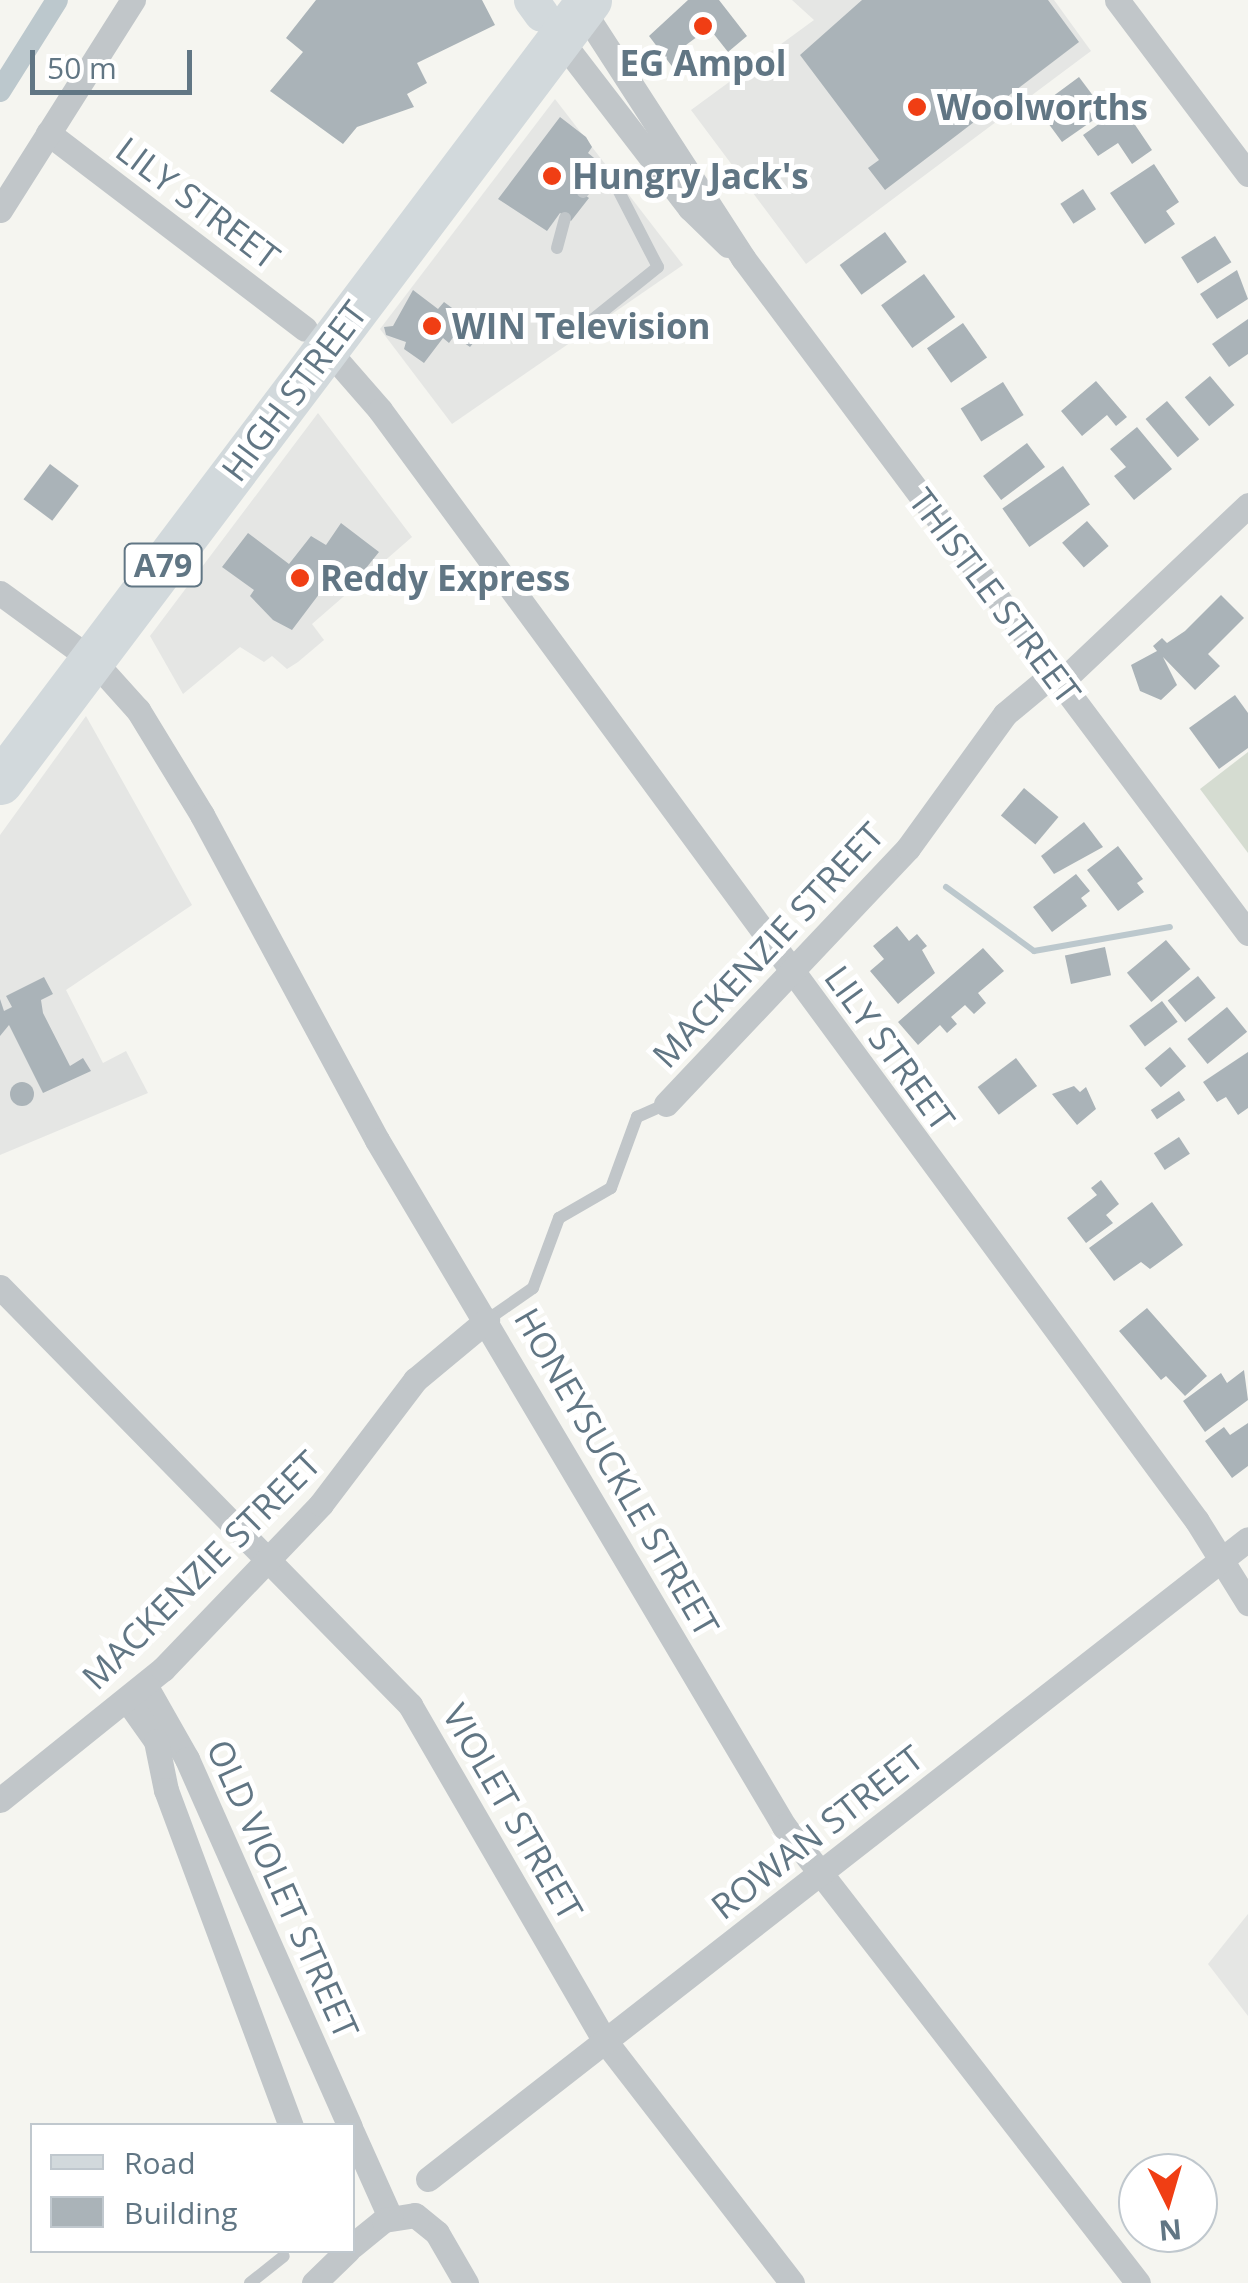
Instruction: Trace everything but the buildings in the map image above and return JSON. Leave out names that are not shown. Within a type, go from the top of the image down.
[{"type":"highway","name":"HIGH STREET","points":[[0,782],[83,653],[562,9]]},
{"type":"highway","name":"HIGH STREET","points":[[0,743],[83,653]]},
{"type":"street","points":[[0,210],[133,0]]},
{"type":"street","points":[[1117,0],[1248,174]]},
{"type":"street","name":"THISTLE STREET","points":[[562,9],[1248,934]]},
{"type":"street","name":"THISTLE STREET","points":[[562,9],[690,208],[743,258]]},
{"type":"street","name":"LILY STREET","points":[[48,134],[316,338],[380,410],[1248,1603]]},
{"type":"street","name":"MACKENZIE STREET","points":[[666,1104],[793,976],[928,824],[998,722],[1057,678],[1248,505]]},
{"type":"street","name":"HONEYSUCKLE STREET","points":[[0,593],[83,653],[138,710],[202,815],[377,1140],[818,1876],[1126,2278]]},
{"type":"street","name":"VIOLET STREET","points":[[0,1287],[426,1727],[605,2040],[792,2283]]},
{"type":"street","name":"MACKENZIE STREET","points":[[0,1800],[136,1692],[338,1484],[415,1380],[487,1320]]},
{"type":"street","name":"ROWAN STREET","points":[[428,2179],[1248,1539]]},
{"type":"street","name":"OLD VIOLET STREET","points":[[136,1692],[156,1742],[166,1790],[290,2123]]},
{"type":"street","name":"OLD VIOLET STREET","points":[[136,1692],[187,1759],[348,2123]]},
{"type":"street","name":"OLD VIOLET STREET","points":[[355,2138],[390,2217]]},
{"type":"street","points":[[355,2244],[390,2217],[415,2215],[429,2223],[466,2283]]},
{"type":"street","points":[[314,2283],[343,2253]]},
{"type":"lane","points":[[583,192],[594,179],[612,178],[624,210],[658,262],[654,276],[592,320]]},
{"type":"lane","points":[[557,248],[565,218]]},
{"type":"lane","name":"MACKENZIE STREET","points":[[487,1320],[533,1288],[559,1218],[615,1184],[637,1117],[666,1104]]},
{"type":"lane","points":[[250,2283],[284,2256]]},
{"type":"shaded area","points":[[792,0],[1054,0],[1091,51],[806,264],[691,110],[814,20]]},
{"type":"shaded area","points":[[555,99],[683,265],[452,424],[380,329]]},
{"type":"shaded area","points":[[318,413],[412,537],[312,624],[324,640],[298,662],[287,669],[272,656],[264,662],[240,647],[183,694],[150,636]]},
{"type":"shaded area","points":[[86,716],[192,905],[66,990],[103,1063],[126,1051],[148,1093],[0,1155],[0,835]]},
{"type":"shaded area","points":[[1248,752],[1248,853],[1200,789]]},
{"type":"shaded area","points":[[1248,1914],[1248,2016],[1208,1964]]},
{"type":"waterway","points":[[0,91],[57,0]]},
{"type":"waterway","points":[[946,887],[1034,951],[1170,927]]},
{"type":"place","name":"EG Ampol","points":[[703,26]]},
{"type":"place","name":"Woolworths","points":[[917,107]]},
{"type":"place","name":"Hungry Jack's","points":[[552,176]]},
{"type":"place","name":"WIN Television","points":[[432,326]]},
{"type":"place","name":"Reddy Express","points":[[300,578]]}]
